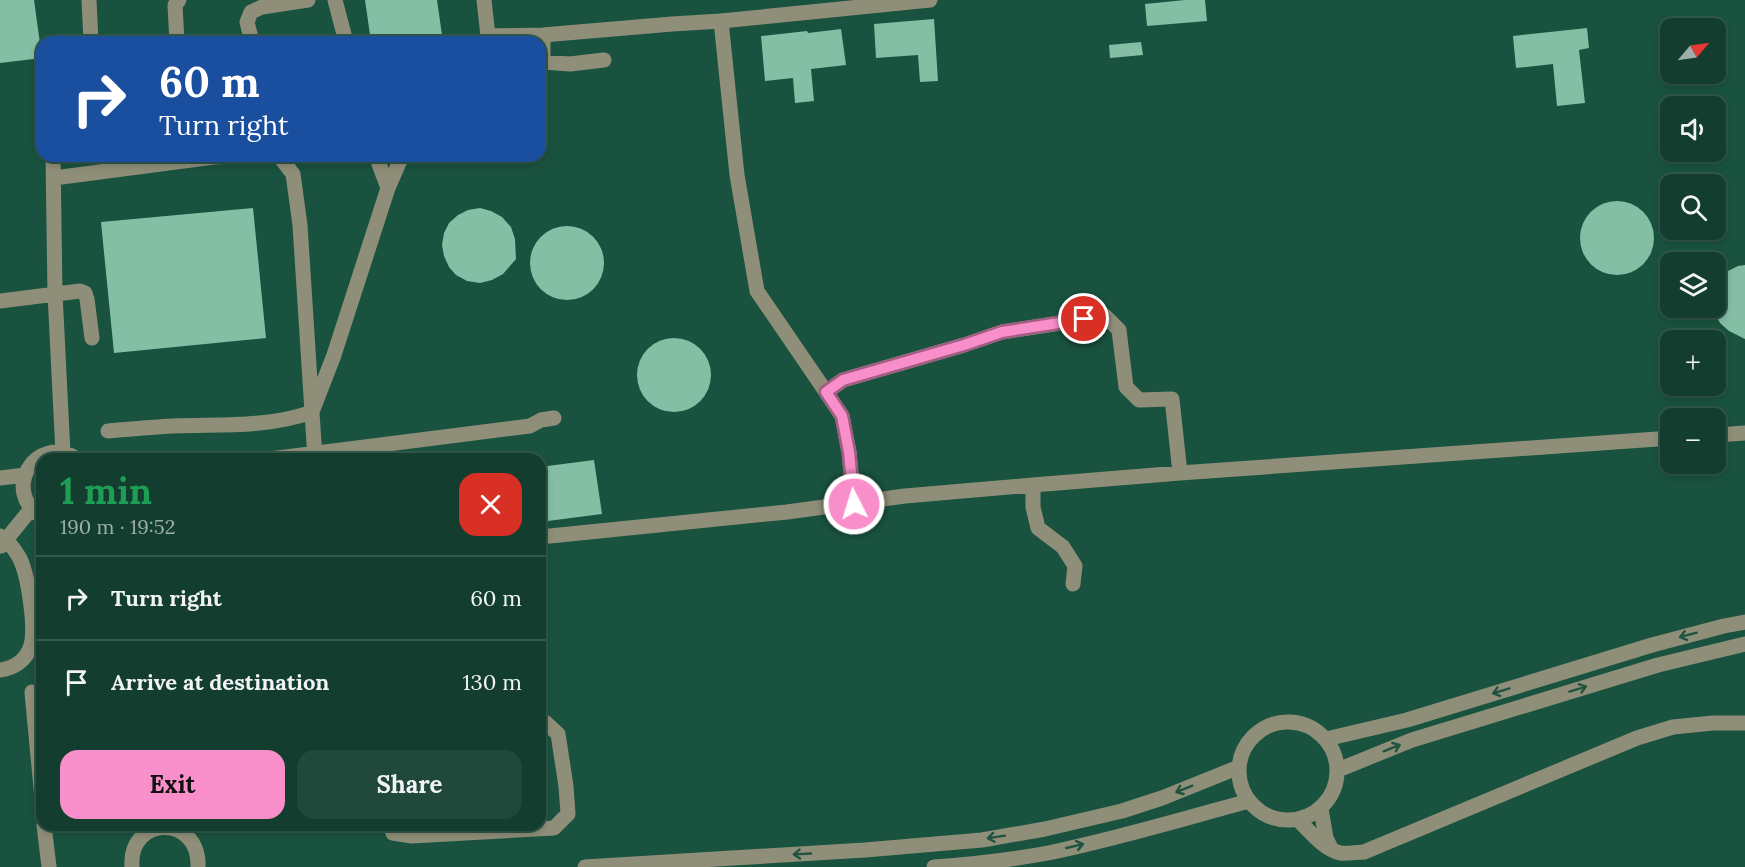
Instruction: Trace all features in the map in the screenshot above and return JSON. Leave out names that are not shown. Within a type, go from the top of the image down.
[{"type":"street","points":[[89,0],[91,36]]},
{"type":"street","points":[[177,36],[175,5],[179,0]]},
{"type":"street","points":[[251,36],[248,22],[251,12],[262,7],[308,0]]},
{"type":"street","points":[[335,0],[344,36]]},
{"type":"street","points":[[484,0],[485,36]]},
{"type":"street","points":[[528,36],[721,21],[930,0]]},
{"type":"street","points":[[721,21],[737,175],[757,291],[842,416],[849,452],[854,504]]},
{"type":"street","points":[[546,62],[570,64],[604,60]]},
{"type":"street","points":[[53,162],[55,294],[70,453]]},
{"type":"street","points":[[54,178],[170,162]]},
{"type":"street","points":[[284,162],[293,174],[300,225],[315,453]]},
{"type":"street","points":[[378,162],[388,188]]},
{"type":"street","points":[[108,431],[174,426],[228,426],[292,419],[312,411],[330,365],[388,188],[399,162]]},
{"type":"street","points":[[0,301],[80,291],[85,293],[92,338]]},
{"type":"street","points":[[826,392],[843,380],[1002,332],[1105,316],[1119,330],[1126,387],[1139,400],[1172,399],[1180,472]]},
{"type":"street","points":[[308,358],[330,365]]},
{"type":"street","points":[[336,453],[530,426],[541,420],[554,418]]},
{"type":"street","points":[[1726,434],[1745,433]]},
{"type":"street","points":[[546,536],[854,504],[905,496],[1180,472],[1660,439]]},
{"type":"street","points":[[36,459],[29,466],[23,484],[23,493],[36,512]]},
{"type":"street","points":[[0,478],[25,475]]},
{"type":"street","points":[[1033,485],[1033,507],[1038,528],[1063,547],[1075,566],[1073,584]]},
{"type":"street","points":[[0,670],[10,668],[23,660],[31,646],[33,630],[30,596],[21,559],[2,541],[36,514]]},
{"type":"street","points":[[1326,739],[1407,720],[1652,645],[1745,622]]},
{"type":"street","points":[[1338,770],[1412,740],[1658,665],[1745,644]]},
{"type":"street","points":[[32,692],[36,735]]},
{"type":"street","points":[[1282,722],[1302,723],[1319,732],[1326,739],[1334,754],[1338,770],[1335,787],[1321,809],[1306,818],[1290,821],[1274,819],[1260,812],[1249,801],[1240,785],[1239,767],[1240,758],[1249,740],[1256,733],[1282,722]]},
{"type":"street","points":[[1298,820],[1332,850],[1341,853],[1364,852],[1637,738],[1673,727],[1745,723]]},
{"type":"street","points":[[546,724],[558,734],[568,814],[554,828],[546,828]]},
{"type":"street","points":[[585,867],[865,850],[982,840],[1045,829],[1122,811],[1162,798],[1239,767]]},
{"type":"street","points":[[934,867],[984,863],[1048,853],[1249,801]]},
{"type":"street","points":[[1321,809],[1326,838],[1332,850]]},
{"type":"street","points":[[45,831],[48,867]]},
{"type":"street","points":[[181,831],[195,846],[198,862],[212,867]]},
{"type":"street","points":[[392,831],[412,836],[501,831]]},
{"type":"street","points":[[132,867],[134,848],[146,832]]},
{"type":"building","points":[[0,0],[34,0],[39,36],[36,36],[36,59],[0,63]]},
{"type":"building","points":[[365,0],[437,0],[442,36],[370,36]]},
{"type":"building","points":[[1205,0],[1207,21],[1147,26],[1145,4]]},
{"type":"building","points":[[934,19],[938,81],[920,82],[918,55],[876,58],[874,24]]},
{"type":"building","points":[[1587,28],[1589,48],[1579,50],[1585,103],[1557,106],[1553,64],[1516,68],[1513,36]]},
{"type":"building","points":[[841,29],[846,65],[811,69],[814,101],[795,103],[793,78],[765,81],[761,36]]},
{"type":"building","points":[[1141,42],[1143,55],[1110,58],[1109,45]]},
{"type":"building","points":[[1617,201],[1631,204],[1643,212],[1651,224],[1654,238],[1651,252],[1643,264],[1631,272],[1617,275],[1603,272],[1591,264],[1583,252],[1580,238],[1583,224],[1591,212],[1603,204]]},
{"type":"building","points":[[253,208],[266,338],[114,353],[101,222]]},
{"type":"building","points":[[480,208],[502,217],[511,227],[515,239],[516,259],[503,274],[480,283],[467,281],[456,275],[449,267],[442,245],[449,223],[468,210]]},
{"type":"building","points":[[567,226],[581,229],[593,237],[601,249],[604,263],[601,277],[593,289],[581,297],[567,300],[553,297],[541,289],[533,277],[530,263],[533,249],[541,237],[553,229]]},
{"type":"building","points":[[1745,265],[1745,339],[1729,331],[1717,318],[1726,318],[1726,273]]},
{"type":"building","points":[[674,338],[688,341],[700,349],[708,361],[711,375],[708,389],[700,401],[688,409],[674,412],[660,409],[648,401],[640,389],[637,375],[640,361],[648,349],[660,341]]},
{"type":"building","points":[[594,460],[602,514],[546,521],[546,466]]},
{"type":"route","points":[[854,504],[849,452],[842,416],[826,392],[843,380],[1002,332],[1084,319]]}]
